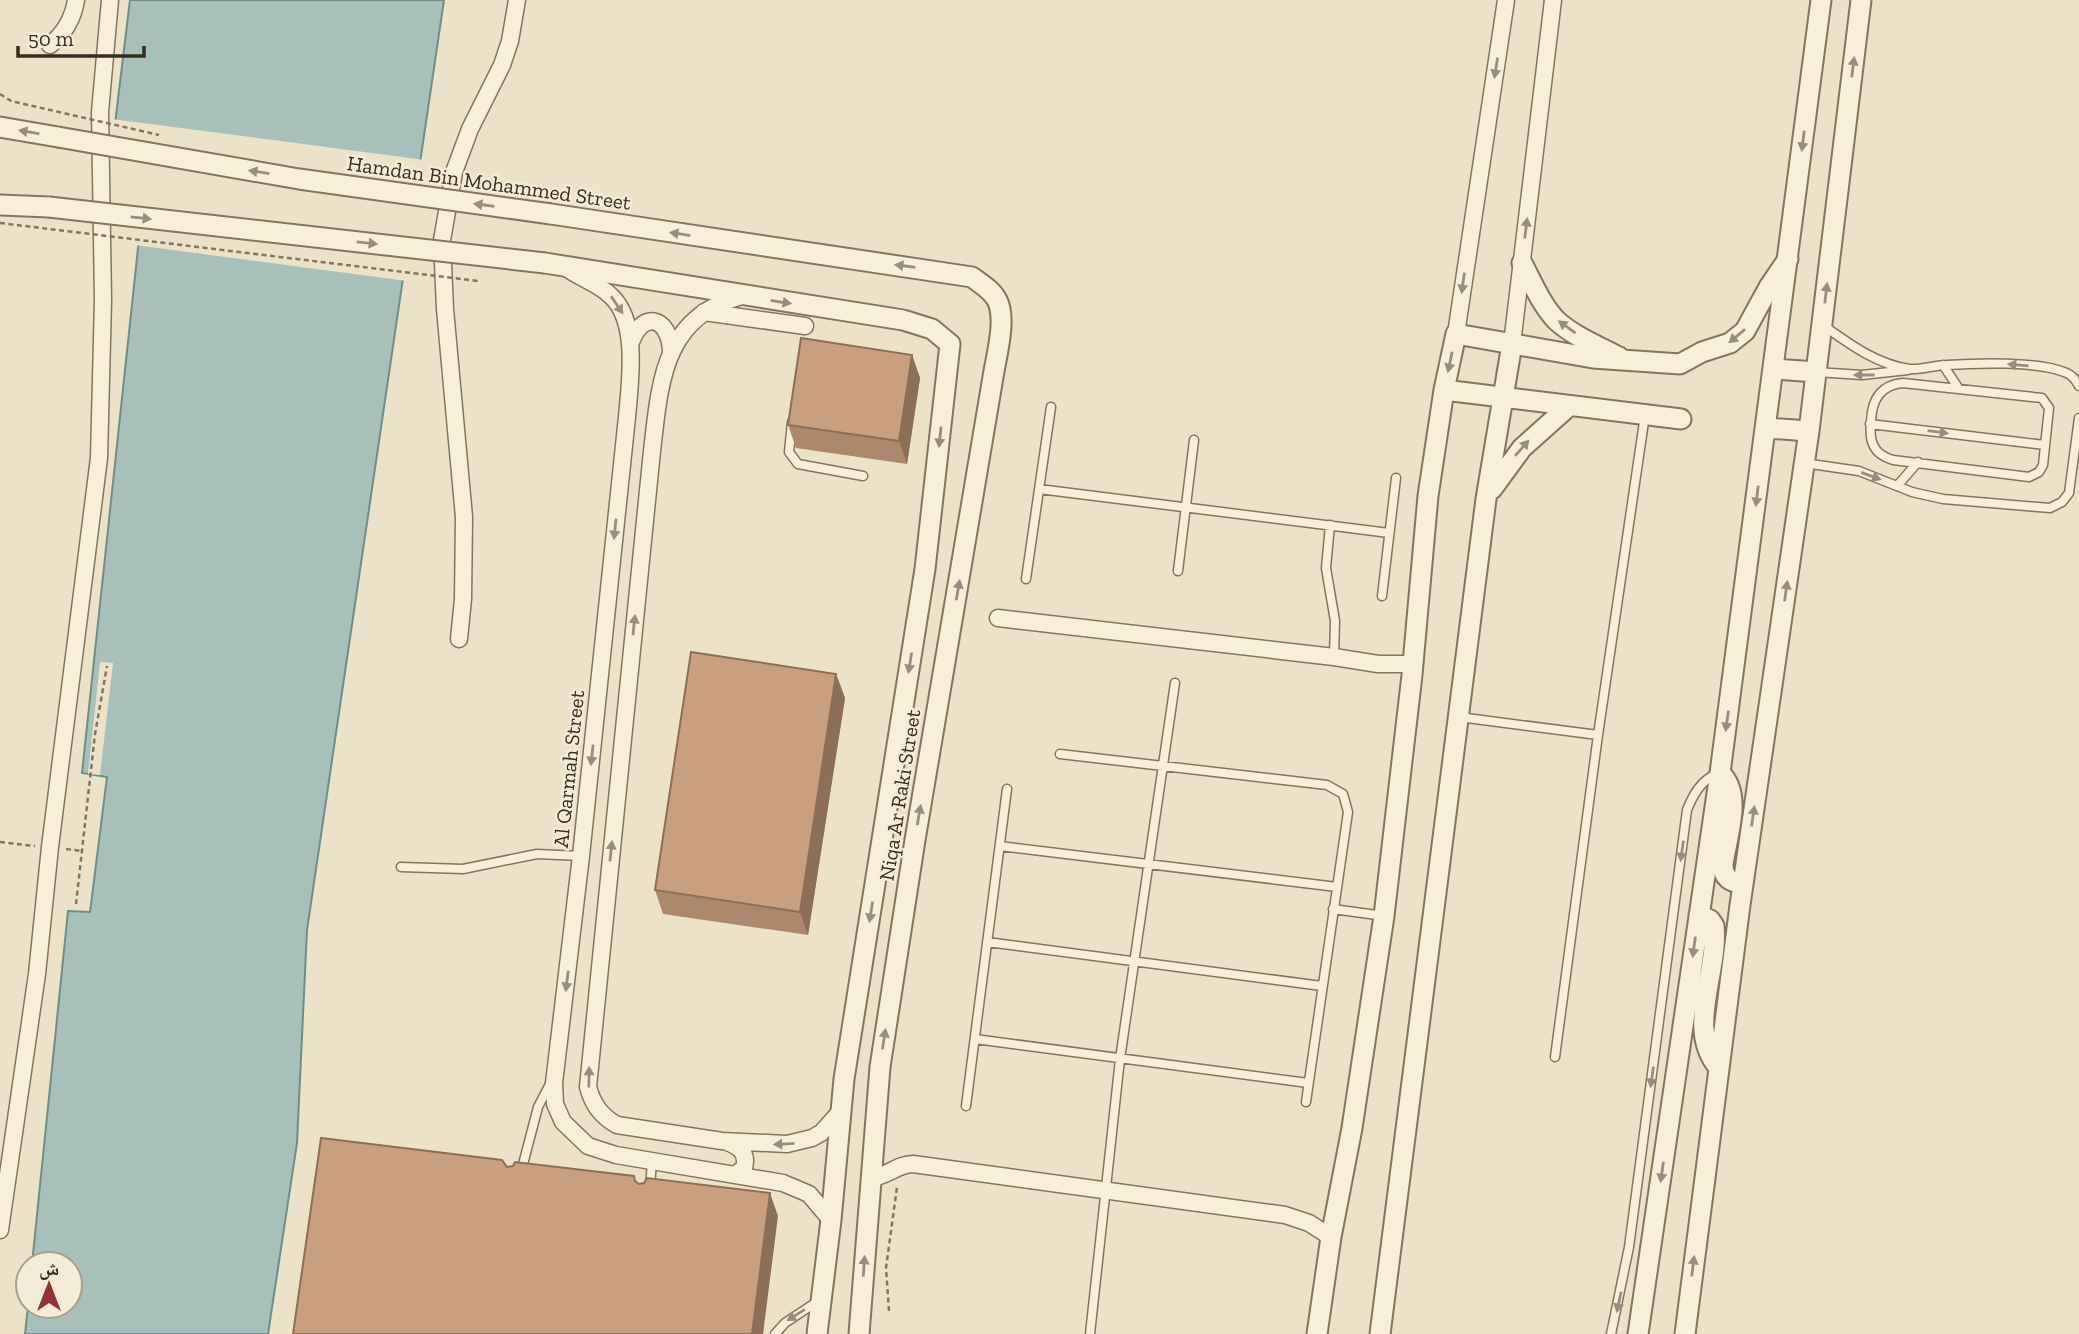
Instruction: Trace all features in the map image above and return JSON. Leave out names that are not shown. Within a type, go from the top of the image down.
[{"type":"street","points":[[50,45],[66,29],[76,0]]},
{"type":"street","points":[[0,1230],[37,974],[51,835],[99,458],[103,300],[100,112],[110,0]]},
{"type":"street","points":[[459,639],[463,599],[464,517],[443,286],[443,229],[454,172],[470,129],[502,65],[510,41],[517,0]]},
{"type":"street","points":[[1317,1334],[1384,916],[1412,669],[1428,496],[1444,390],[1456,334],[1506,0]]},
{"type":"street","points":[[1380,1334],[1486,499],[1512,344],[1553,0]]},
{"type":"street","points":[[1638,1334],[1720,774],[1821,0]]},
{"type":"street","points":[[1685,1334],[1743,884],[1804,463],[1861,0]]},
{"type":"street","name":"Hamdan Bin Mohammed Street","points":[[0,127],[299,179],[972,277]]},
{"type":"street","points":[[0,205],[49,207],[554,264],[742,296]]},
{"type":"street","points":[[1456,334],[1592,358],[1679,364],[1702,352],[1730,343],[1745,331],[1788,259]]},
{"type":"street","points":[[1521,262],[1545,307],[1557,320],[1571,331],[1626,361]]},
{"type":"street","name":"Al Qarmah Street","points":[[554,264],[609,293],[627,322],[629,347],[627,417],[554,1094],[558,1114],[578,1139],[599,1150],[797,1187],[816,1201],[831,1220]]},
{"type":"street","name":"Niqa Ar Raki Street","points":[[859,1334],[880,1068],[1001,324],[997,300],[972,277]]},
{"type":"street","points":[[742,296],[727,300],[704,312],[688,325],[671,351],[659,400],[588,1087],[601,1113],[617,1125],[722,1141],[769,1144],[802,1142],[821,1133],[840,1112]]},
{"type":"street","name":"Niqa Ar Raki Street","points":[[742,296],[903,320],[932,329],[950,344],[925,569],[840,1112],[831,1220],[815,1332]]},
{"type":"street","points":[[704,312],[805,330]]},
{"type":"street","points":[[629,347],[640,326],[657,323],[669,334],[671,351]]},
{"type":"street","points":[[1774,369],[1816,372]]},
{"type":"street","points":[[1444,390],[1681,419]]},
{"type":"street","points":[[1486,499],[1521,447],[1569,406]]},
{"type":"street","points":[[1766,428],[1808,431]]},
{"type":"street","points":[[998,618],[1334,657],[1412,669]]},
{"type":"street","points":[[1720,774],[1731,787],[1732,795],[1724,873],[1730,880],[1743,884]]},
{"type":"street","points":[[1699,915],[1710,920],[1714,926],[1704,1027],[1707,1049],[1719,1068]]},
{"type":"street","points":[[722,1141],[740,1148],[745,1157],[744,1168],[736,1175]]},
{"type":"street","points":[[870,1178],[883,1176],[900,1166],[913,1164],[1285,1215],[1309,1223],[1331,1237]]},
{"type":"lane","points":[[1822,325],[1857,349],[1911,369]]},
{"type":"lane","points":[[1816,372],[1862,376],[1943,365],[2000,363],[2054,370],[2070,375],[2079,386]]},
{"type":"lane","points":[[1943,365],[1959,389]]},
{"type":"lane","points":[[1903,383],[1959,389],[2042,398],[2049,408],[2041,468],[2032,476],[1893,460],[1879,454],[1871,443],[1870,424],[1874,401],[1882,390],[1903,383]]},
{"type":"lane","points":[[1026,579],[1051,407]]},
{"type":"lane","points":[[1555,1057],[1598,735],[1645,415]]},
{"type":"lane","points":[[1804,463],[1858,471],[1943,499],[2043,509],[2056,506],[2066,498],[2070,488],[2079,418]]},
{"type":"lane","points":[[792,419],[789,452],[798,464],[863,476]]},
{"type":"lane","points":[[1870,424],[2045,445]]},
{"type":"lane","points":[[1178,571],[1194,440]]},
{"type":"lane","points":[[1897,486],[1918,462]]},
{"type":"lane","points":[[1381,596],[1396,478]]},
{"type":"lane","points":[[1039,489],[1390,533]]},
{"type":"lane","points":[[1330,525],[1326,568],[1335,621],[1334,657]]},
{"type":"lane","points":[[1090,1334],[1120,1059],[1175,683]]},
{"type":"lane","points":[[1459,717],[1598,735]]},
{"type":"lane","points":[[1060,754],[1327,785],[1338,790],[1346,799],[1348,812],[1306,1102]]},
{"type":"lane","points":[[1611,1334],[1629,1247],[1688,810],[1696,791],[1703,783],[1720,774]]},
{"type":"lane","points":[[965,1107],[1007,789]]},
{"type":"lane","points":[[1000,846],[1337,887]]},
{"type":"lane","points":[[401,867],[463,869],[537,854],[581,856]]},
{"type":"lane","points":[[1333,909],[1384,916]]},
{"type":"lane","points":[[987,942],[1322,986]]},
{"type":"lane","points":[[975,1039],[1308,1083]]},
{"type":"lane","points":[[517,1184],[537,1107],[556,1073]]},
{"type":"lane","points":[[649,1201],[652,1162]]},
{"type":"lane","points":[[775,1334],[785,1322],[821,1300]]},
{"type":"path","points":[[0,94],[11,101],[159,135]]},
{"type":"path","points":[[0,223],[478,281]]},
{"type":"path","points":[[76,904],[95,734],[107,666]]},
{"type":"path","points":[[0,842],[39,846]]},
{"type":"path","points":[[889,1311],[886,1268],[900,1166]]},
{"type":"water","points":[[130,0],[444,0],[307,930],[297,1143],[268,1334],[25,1334],[26,1320],[84,1320],[84,1250],[33,1250],[68,911],[90,912],[107,777],[82,773],[147,164],[111,157]]},
{"type":"pier","points":[[112,119],[425,160],[407,281],[135,245],[143,166],[108,159]]},
{"type":"pier","points":[[100,662],[113,663],[100,775],[88,774]]},
{"type":"building","points":[[801,338],[912,355],[899,441],[788,425]]},
{"type":"building","points":[[691,652],[836,674],[800,912],[655,890]]},
{"type":"building","points":[[321,1138],[502,1160],[507,1167],[513,1166],[515,1162],[634,1176],[639,1184],[644,1183],[647,1178],[770,1193],[752,1334],[293,1334]]}]
